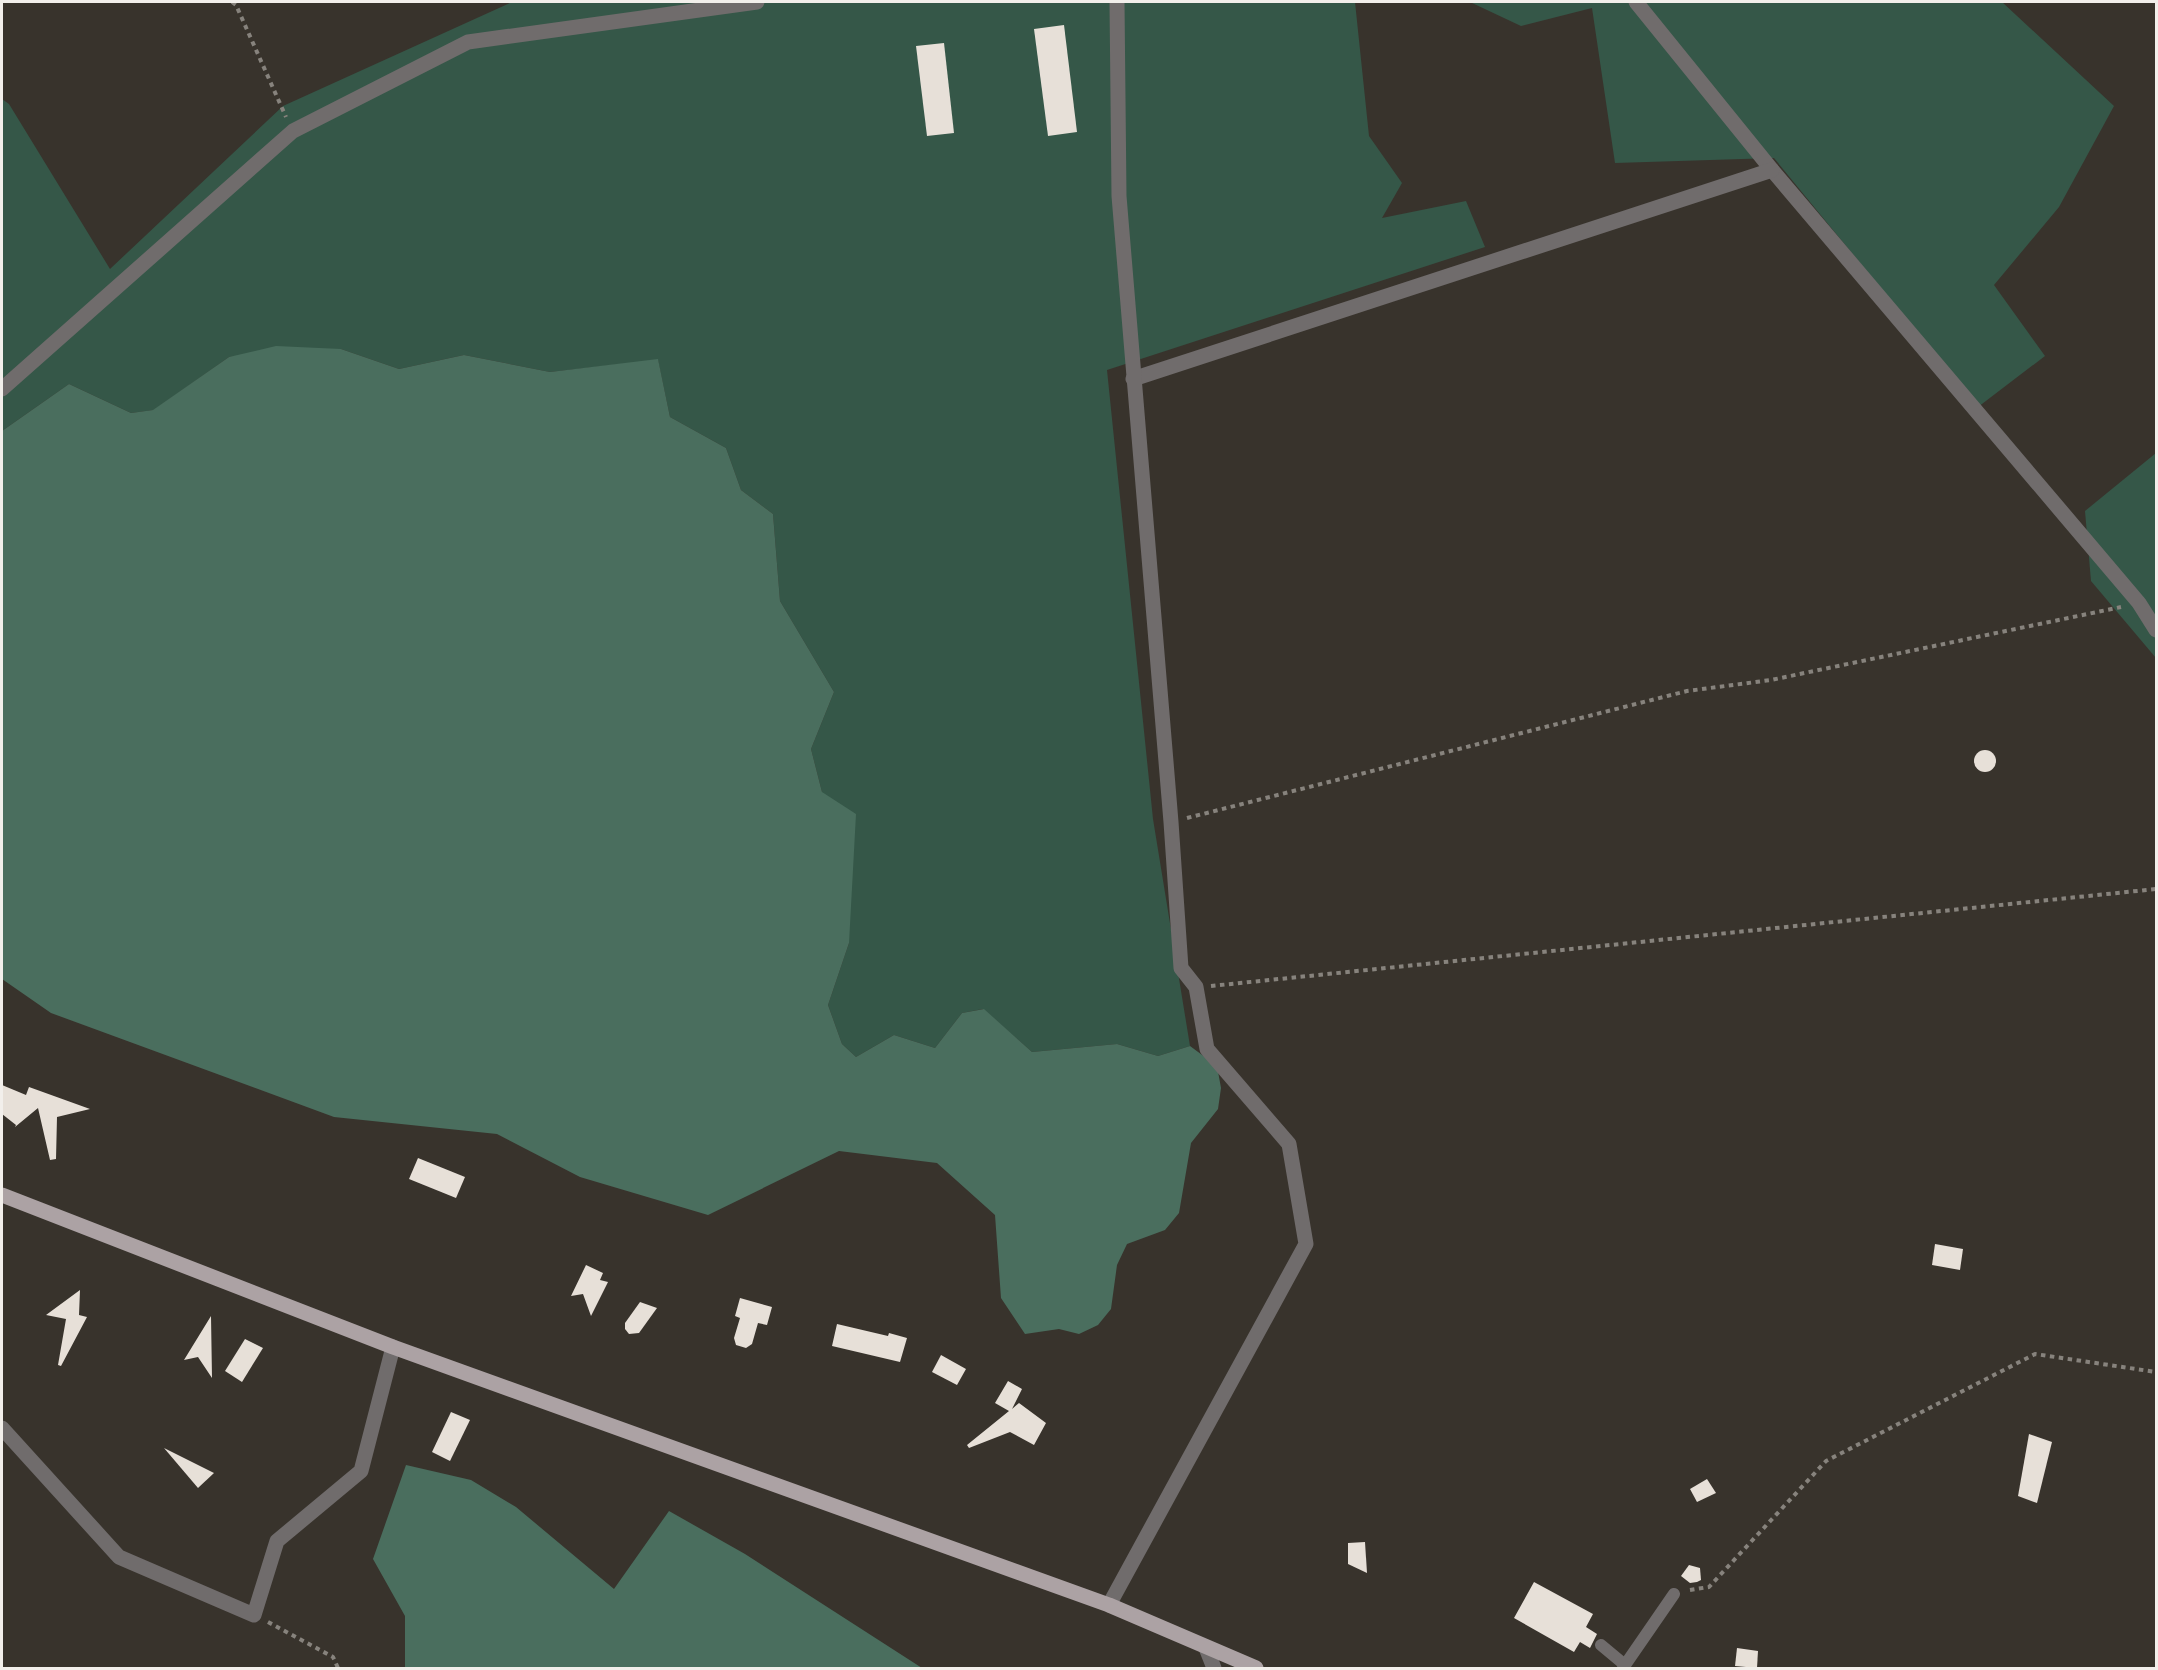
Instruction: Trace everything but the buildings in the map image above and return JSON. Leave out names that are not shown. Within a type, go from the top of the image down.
[{"type":"main road","points":[[2,1195],[393,1347],[1109,1605],[1257,1668]]},
{"type":"street","points":[[2,389],[292,131],[468,42],[757,2]]},
{"type":"street","points":[[1109,1605],[1306,1244],[1289,1144],[1207,1049],[1196,987],[1181,968],[1172,822],[1119,196],[1117,2]]},
{"type":"street","points":[[1636,2],[1772,170],[2139,603],[2157,630]]},
{"type":"street","points":[[1133,379],[1772,170]]},
{"type":"street","points":[[2,1428],[119,1557],[254,1615],[277,1541],[361,1471],[393,1347]]},
{"type":"street","points":[[1206,1648],[1214,1668]]},
{"type":"lane","points":[[1601,1646],[1624,1667],[1674,1593]]},
{"type":"path","points":[[232,2],[236,5],[292,131]]},
{"type":"path","points":[[1172,822],[1687,691],[1772,680],[2139,603]]},
{"type":"path","points":[[1196,987],[2157,889]]},
{"type":"path","points":[[1674,1593],[1709,1587],[1826,1461],[2035,1354],[2157,1372]]},
{"type":"path","points":[[254,1615],[333,1657],[338,1668]]},
{"type":"green space","points":[[512,2],[1355,2],[1369,136],[1402,183],[1382,218],[1466,201],[1485,247],[1107,370],[1153,819],[1190,1046],[1158,1056],[1117,1044],[1032,1052],[983,1009],[962,1013],[935,1048],[894,1035],[856,1057],[842,1044],[828,1005],[849,943],[822,792],[811,749],[834,692],[780,601],[773,514],[741,490],[726,448],[670,417],[658,360],[550,372],[464,355],[399,369],[341,349],[229,357],[154,410],[131,413],[69,384],[2,431],[2,99],[9,104],[110,269],[283,106]]},
{"type":"green space","points":[[1470,2],[2002,2],[2114,106],[2059,207],[1994,285],[2045,356],[1978,407],[1774,158],[1615,163],[1592,8],[1521,26]]},
{"type":"green space","points":[[276,346],[341,349],[399,369],[464,355],[550,372],[658,359],[670,417],[726,448],[741,490],[773,514],[780,601],[834,692],[811,749],[822,792],[856,814],[849,943],[828,1005],[842,1044],[856,1057],[894,1035],[935,1048],[962,1013],[984,1009],[1032,1052],[1117,1044],[1158,1056],[1190,1046],[1217,1066],[1221,1088],[1218,1109],[1191,1143],[1179,1213],[1165,1230],[1127,1244],[1117,1265],[1111,1309],[1098,1325],[1079,1334],[1059,1329],[1025,1334],[1001,1298],[995,1215],[937,1163],[839,1151],[708,1215],[580,1177],[497,1134],[334,1117],[51,1013],[2,979],[2,431],[69,384],[131,413],[153,410],[229,357]]},
{"type":"green space","points":[[2156,453],[2156,658],[2091,581],[2085,511]]},
{"type":"green space","points":[[406,1465],[471,1480],[516,1507],[614,1589],[669,1511],[745,1554],[922,1668],[405,1668],[405,1616],[373,1559]]}]
